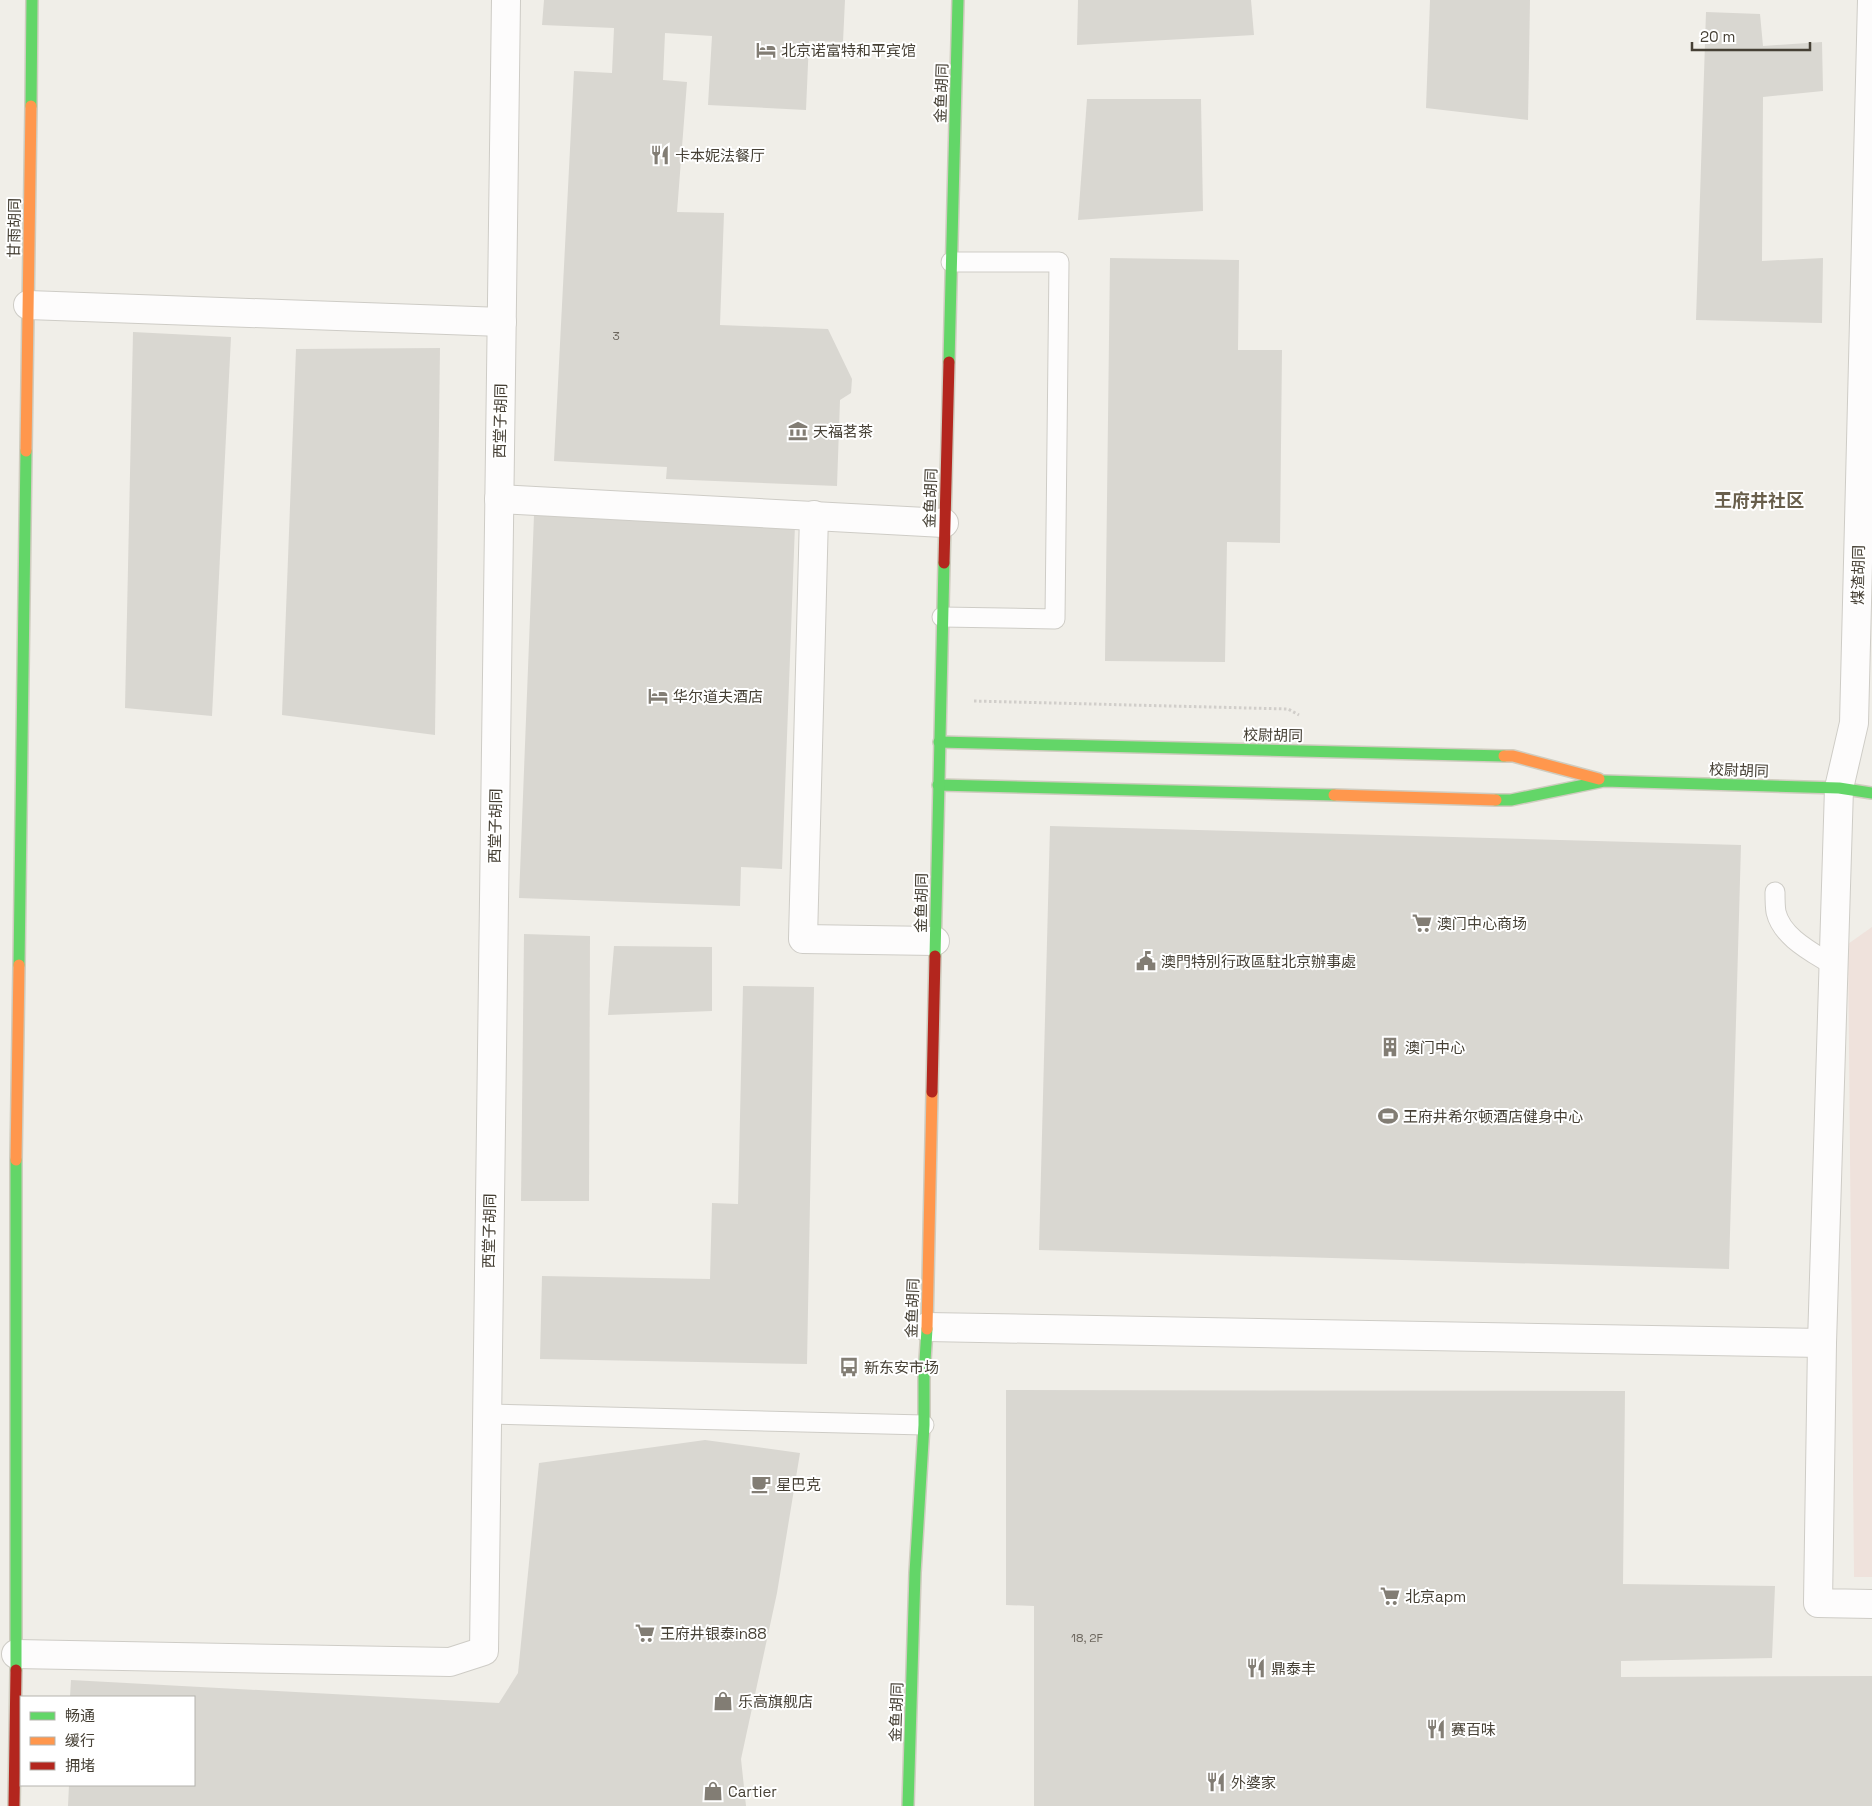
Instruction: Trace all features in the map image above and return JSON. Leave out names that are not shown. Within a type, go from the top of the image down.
[{"type":"street","name":"甘雨胡同","points":[[14,1806],[16,1654],[8,1157],[28,305],[32,0]]},
{"type":"street","name":"西堂子胡同","points":[[16,1654],[450,1662],[484,1651],[506,0]]},
{"type":"street","name":"金鱼胡同","points":[[908,1806],[915,1573],[924,1425],[927,1327],[936,941],[938,742],[958,0]]},
{"type":"street","name":"煤渣胡同","points":[[1872,0],[1854,723],[1839,788],[1822,1343],[1818,1603],[1872,1604]]},
{"type":"street","points":[[28,305],[502,322]]},
{"type":"street","points":[[499,499],[944,522]]},
{"type":"street","points":[[814,515],[803,940],[936,941]]},
{"type":"street","name":"校尉胡同","points":[[938,742],[1513,756],[1604,781]]},
{"type":"street","name":"校尉胡同","points":[[938,785],[1510,800],[1604,781],[1839,788],[1872,793]]},
{"type":"street","points":[[927,1327],[1822,1343]]},
{"type":"lane","points":[[942,617],[1055,619],[1059,262],[951,262]]},
{"type":"lane","points":[[1467,799],[1491,807],[1521,810]]},
{"type":"lane","points":[[1775,892],[1776,914],[1783,927],[1794,940],[1834,966]]},
{"type":"lane","points":[[487,1414],[924,1425]]},
{"type":"shaded area","points":[[1872,927],[1872,1577],[1854,1577],[1848,944]]},
{"type":"building","points":[[544,0],[845,0],[843,42],[809,41],[806,110],[708,105],[712,36],[665,33],[663,80],[687,82],[677,212],[724,213],[720,325],[828,329],[852,379],[851,393],[840,400],[837,486],[666,479],[667,467],[554,461],[574,71],[612,73],[614,28],[542,25]]},
{"type":"building","points":[[1078,0],[1251,0],[1254,35],[1077,45]]},
{"type":"building","points":[[1430,0],[1530,0],[1528,120],[1426,108]]},
{"type":"building","points":[[1706,12],[1760,14],[1763,46],[1822,42],[1823,91],[1763,97],[1762,261],[1823,258],[1822,323],[1696,320]]},
{"type":"building","points":[[1087,99],[1201,99],[1203,211],[1078,220]]},
{"type":"building","points":[[1110,258],[1239,260],[1238,350],[1282,350],[1280,543],[1227,542],[1225,662],[1105,661]]},
{"type":"building","points":[[133,332],[231,337],[212,716],[125,708]]},
{"type":"building","points":[[440,348],[435,735],[282,715],[296,349]]},
{"type":"building","name":"华尔道夫酒店","points":[[534,515],[795,525],[782,869],[741,867],[740,906],[519,898]]},
{"type":"building","name":"澳门中心","points":[[1050,826],[1741,845],[1729,1269],[1039,1250]]},
{"type":"building","points":[[524,934],[590,936],[589,1201],[521,1201]]},
{"type":"building","points":[[614,946],[712,947],[712,1011],[608,1015]]},
{"type":"building","points":[[743,986],[814,987],[807,1364],[540,1359],[542,1276],[710,1279],[712,1203],[738,1204]]},
{"type":"building","name":"北京apm","points":[[1006,1390],[1625,1391],[1623,1584],[1775,1586],[1772,1658],[1621,1661],[1621,1677],[1872,1676],[1872,1806],[1034,1806],[1034,1606],[1006,1605]]},
{"type":"building","name":"王府井银泰in88","points":[[705,1440],[800,1453],[777,1593],[741,1759],[746,1806],[68,1806],[69,1786],[195,1786],[195,1696],[70,1696],[71,1680],[499,1703],[518,1673],[539,1463]]},
{"type":"traffic: fast","points":[[31,106],[32,0]]},
{"type":"traffic: fast","points":[[949,362],[958,0]]},
{"type":"traffic: fast","points":[[19,965],[26,451]]},
{"type":"traffic: fast","points":[[935,956],[944,563]]},
{"type":"traffic: fast","points":[[939,742],[1504,756]]},
{"type":"traffic: fast","points":[[1496,800],[1511,800],[1604,781],[1839,788],[1872,793]]},
{"type":"traffic: fast","points":[[938,785],[1334,795]]},
{"type":"traffic: fast","points":[[16,1160],[16,1670]]},
{"type":"traffic: fast","points":[[908,1806],[915,1573],[924,1425],[924,1376],[927,1329]]},
{"type":"traffic: slow","points":[[26,451],[31,106]]},
{"type":"traffic: slow","points":[[1504,756],[1513,756],[1599,779]]},
{"type":"traffic: slow","points":[[1334,795],[1496,800]]},
{"type":"traffic: slow","points":[[16,1160],[19,965]]},
{"type":"traffic: slow","points":[[927,1329],[932,1092]]},
{"type":"traffic: jam","points":[[944,563],[949,362]]},
{"type":"traffic: jam","points":[[932,1092],[935,956]]},
{"type":"traffic: jam","points":[[14,1806],[16,1670]]},
{"type":"place","name":"北京诺富特和平宾馆","points":[[766,50]]},
{"type":"place","name":"卡本妮法餐厅","points":[[660,155]]},
{"type":"place","name":"天福茗茶","points":[[798,431]]},
{"type":"place","name":"华尔道夫酒店","points":[[658,696]]},
{"type":"place","name":"澳门中心商场","points":[[1422,923]]},
{"type":"place","name":"澳門特別行政區駐北京辦事處","points":[[1146,961]]},
{"type":"place","name":"澳门中心","points":[[1390,1047]]},
{"type":"place","name":"王府井希尔顿酒店健身中心","points":[[1388,1116]]},
{"type":"place","name":"新东安市场","points":[[849,1367]]},
{"type":"place","name":"星巴克","points":[[761,1484]]},
{"type":"place","name":"北京apm","points":[[1390,1596]]},
{"type":"place","name":"王府井银泰in88","points":[[645,1633]]},
{"type":"place","name":"鼎泰丰","points":[[1256,1668]]},
{"type":"place","name":"乐高旗舰店","points":[[723,1701]]},
{"type":"place","name":"赛百味","points":[[1436,1729]]},
{"type":"place","name":"外婆家","points":[[1216,1782]]},
{"type":"place","name":"Cartier","points":[[713,1791]]},
{"type":"district","name":"王府井社区","points":[[1759,500]]}]
